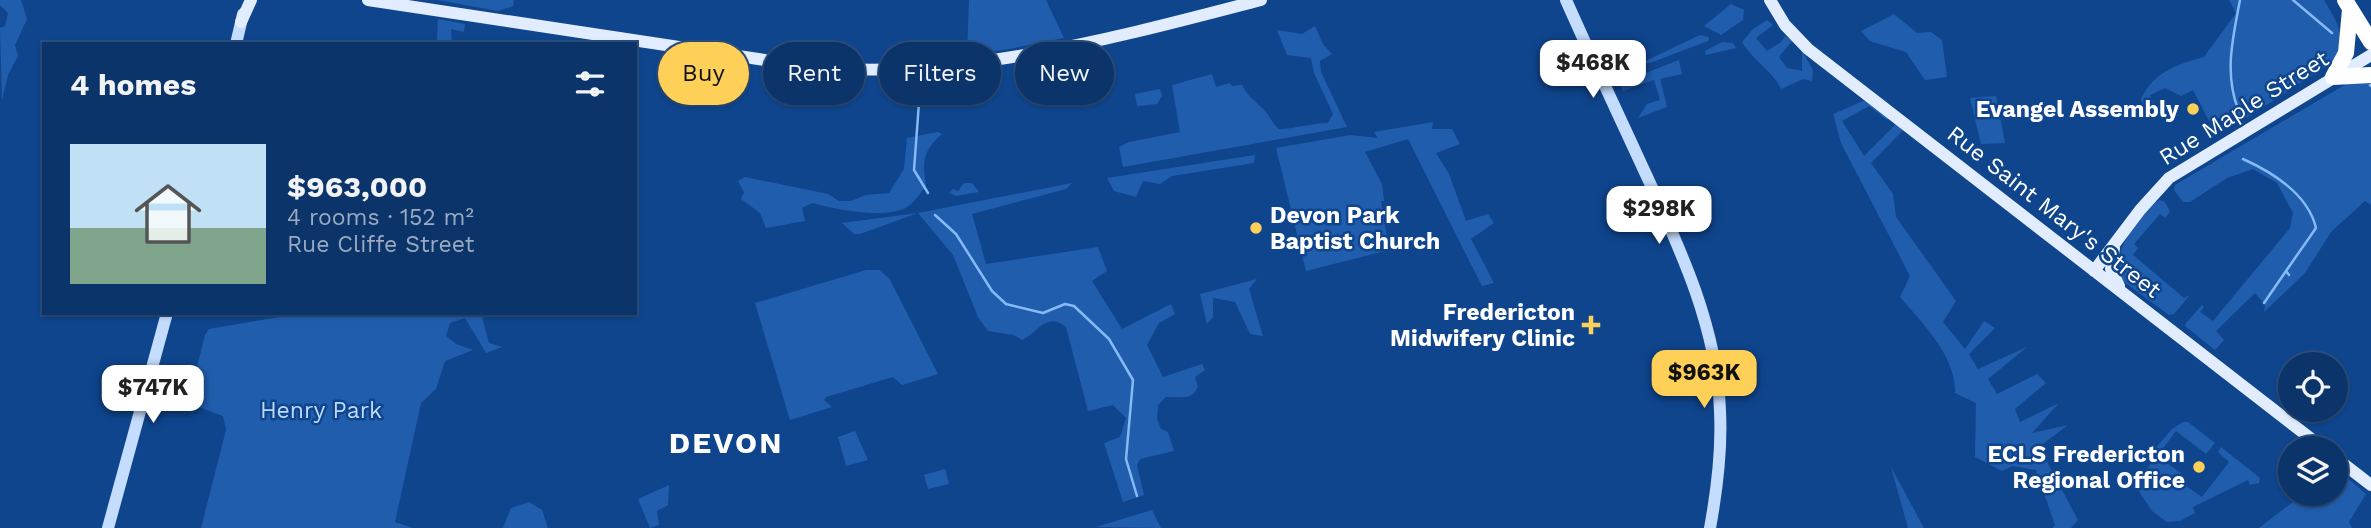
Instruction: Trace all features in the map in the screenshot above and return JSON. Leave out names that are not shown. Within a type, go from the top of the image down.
[{"type":"highway","points":[[2348,5],[2371,26]]},
{"type":"highway","points":[[2348,5],[2371,42]]},
{"type":"highway","points":[[2333,77],[2346,53],[2348,5]]},
{"type":"highway","points":[[2333,77],[2371,75]]},
{"type":"main road","points":[[236,42],[247,0]]},
{"type":"main road","points":[[368,0],[798,65],[859,70],[1001,59],[1261,0]]},
{"type":"main road","points":[[1566,0],[1673,237],[1706,326],[1720,411],[1718,470],[1710,528]]},
{"type":"main road","name":"Rue Saint Mary's Street","points":[[1770,0],[1784,25],[1808,49],[2308,436]]},
{"type":"main road","name":"Rue Maple Street","points":[[2094,271],[2155,192],[2182,168],[2371,55]]},
{"type":"main road","points":[[2071,251],[2093,255],[2117,241]]},
{"type":"main road","points":[[2117,241],[2111,272],[2116,283],[2130,298]]},
{"type":"main road","points":[[108,528],[166,315]]},
{"type":"main road","points":[[2348,467],[2371,485]]},
{"type":"green space","points":[[0,0],[21,0],[27,19],[15,45],[18,56],[8,75],[2,100],[0,28],[5,26],[8,13],[0,5]]},
{"type":"green space","points":[[437,0],[514,0],[513,6],[498,11]]},
{"type":"green space","points":[[969,0],[1046,0],[1064,38],[1044,42],[1015,42],[1015,48],[1001,50],[1001,42],[967,42]]},
{"type":"green space","points":[[2229,0],[2324,0],[2339,30],[2340,45],[2334,61],[2237,124],[2227,116],[2209,121],[2193,90],[2181,96],[2165,88],[2150,95],[2158,114],[2146,113],[2141,99],[2146,90],[2167,70],[2204,57],[2236,13]]},
{"type":"green space","points":[[1731,4],[1744,10],[1743,20],[1721,35],[1704,26]]},
{"type":"green space","points":[[1894,14],[1917,33],[1931,32],[1942,40],[1947,77],[1925,80],[1906,52],[1870,41],[1861,31]]},
{"type":"green space","points":[[438,19],[465,24],[464,32],[451,29],[452,42],[437,41]]},
{"type":"green space","points":[[1767,20],[1773,25],[1756,38],[1767,51],[1785,36],[1792,41],[1779,57],[1787,68],[1802,71],[1802,51],[1813,70],[1812,81],[1803,79],[1781,89],[1747,49],[1742,42],[1753,29]]},
{"type":"green space","points":[[1315,26],[1323,44],[1332,54],[1320,61],[1321,72],[1347,127],[1123,167],[1119,147],[1129,142],[1180,132],[1172,85],[1212,74],[1216,87],[1230,83],[1232,86],[1242,85],[1279,129],[1328,123],[1333,114],[1314,73],[1311,58],[1287,55],[1277,30],[1302,34]]},
{"type":"green space","points":[[1700,35],[1709,37],[1708,41],[1650,63],[1639,64]]},
{"type":"green space","points":[[1722,42],[1733,43],[1736,48],[1706,55],[1705,51]]},
{"type":"green space","points":[[1679,60],[1682,74],[1660,79],[1667,107],[1638,118],[1647,104],[1660,100],[1654,80],[1623,91],[1620,83]]},
{"type":"green space","points":[[2353,80],[2371,80],[2371,205],[2365,201],[2331,232],[2305,273],[2264,312],[2265,305],[2255,293],[2216,331],[2224,340],[2215,350],[2185,326],[2186,323],[2202,305],[2204,307],[2200,312],[2213,321],[2290,228],[2293,213],[2277,183],[2253,169],[2227,178],[2190,202],[2183,202],[2174,190],[2175,185]]},
{"type":"green space","points":[[1160,89],[1162,96],[1157,104],[1137,106],[1135,94]]},
{"type":"green space","points":[[1996,96],[2005,143],[1981,144],[1970,98]]},
{"type":"green space","points":[[1868,99],[1892,116],[1887,120],[1869,106],[1842,121],[1864,156],[1896,124],[1904,129],[1871,163],[1893,194],[1896,217],[1956,301],[1943,322],[1965,349],[1984,321],[1995,328],[1969,354],[1978,369],[2027,347],[1988,379],[1997,394],[2037,374],[2046,383],[2015,409],[2020,422],[2059,403],[2032,433],[2068,425],[2039,447],[2078,520],[2071,528],[2053,528],[2055,525],[2036,470],[2013,466],[2002,471],[1975,457],[1976,403],[1955,393],[1954,379],[1944,353],[1928,329],[1900,297],[1910,276],[1841,143],[1833,114]]},
{"type":"green space","points":[[1433,122],[1432,129],[1452,129],[1460,144],[1436,153],[1449,174],[1466,221],[1488,214],[1494,223],[1471,239],[1494,283],[1482,286],[1408,139],[1365,152],[1382,184],[1384,201],[1381,201],[1389,250],[1306,271],[1276,148],[1350,135],[1378,138],[1374,132]]},
{"type":"green space","points":[[938,132],[942,134],[925,157],[926,186],[910,205],[898,211],[860,212],[812,203],[802,208],[805,221],[766,228],[760,213],[741,199],[744,192],[738,181],[745,177],[828,194],[839,201],[889,193],[904,169],[907,138]]},
{"type":"green space","points":[[1255,155],[1254,163],[1172,176],[1160,184],[1143,181],[1136,197],[1114,191],[1107,178]]},
{"type":"green space","points":[[964,183],[972,183],[979,192],[956,196],[949,193],[953,189],[958,191]]},
{"type":"green space","points":[[1072,183],[1066,189],[972,214],[986,264],[1098,247],[1107,271],[1092,281],[1122,329],[1171,304],[1175,314],[1159,323],[1147,345],[1163,377],[1202,364],[1205,370],[1195,377],[1198,387],[1192,395],[1166,397],[1158,405],[1157,419],[1161,429],[1168,432],[1174,451],[1140,459],[1137,465],[1144,495],[1123,502],[1104,443],[1120,437],[1126,418],[1113,405],[1088,411],[1066,327],[1053,321],[1048,322],[1022,340],[1014,335],[988,331],[978,317],[953,255],[918,213]]},
{"type":"green space","points":[[2160,200],[2165,202],[2170,212],[2165,218],[2160,214],[2134,244],[2138,248],[2133,255],[2184,298],[2190,295],[2174,314],[2169,315],[2120,279],[2118,269],[2119,258],[2129,234],[2144,213]]},
{"type":"green space","points":[[918,213],[860,234],[854,234],[842,223]]},
{"type":"green space","points":[[866,270],[879,270],[889,278],[938,374],[902,385],[893,377],[826,397],[824,400],[832,407],[790,420],[755,303]]},
{"type":"green space","points":[[1257,279],[1249,289],[1263,336],[1250,334],[1235,302],[1213,298],[1213,317],[1207,324],[1200,294]]},
{"type":"green space","name":"Henry Park","points":[[290,315],[482,315],[489,343],[502,347],[486,353],[465,318],[450,323],[446,336],[456,344],[473,350],[445,361],[436,389],[421,403],[395,522],[413,528],[201,528],[226,430],[223,416],[188,403],[205,335],[209,329]]},
{"type":"green space","points":[[2188,422],[2215,443],[2206,454],[2176,431],[2157,456],[2181,473],[2177,480],[2202,497],[2229,462],[2218,452],[2221,447],[2260,478],[2259,483],[2250,485],[2248,480],[2193,507],[2195,513],[2180,521],[2167,522],[2152,511],[2136,487],[2153,460],[2149,456],[2172,429]]},
{"type":"green space","points":[[855,431],[868,460],[846,466],[838,437]]},
{"type":"green space","points":[[1891,467],[1924,528],[1908,528]]},
{"type":"green space","points":[[945,469],[949,484],[928,489],[924,475]]},
{"type":"green space","points":[[2348,478],[2366,494],[2349,522],[2352,528],[2259,528],[2287,506],[2348,506]]},
{"type":"green space","points":[[669,485],[668,505],[657,511],[659,525],[650,528],[638,499]]},
{"type":"green space","points":[[529,502],[542,510],[548,528],[503,528],[511,508]]},
{"type":"green space","points":[[1152,510],[1161,528],[1096,527]]},
{"type":"waterway","points":[[2238,109],[2231,82],[2231,68],[2240,0]]},
{"type":"waterway","points":[[2293,0],[2332,33]]},
{"type":"waterway","points":[[919,105],[914,170],[928,193]]},
{"type":"waterway","points":[[2243,159],[2288,186],[2298,195],[2312,216],[2316,228],[2286,271],[2289,275]]},
{"type":"waterway","points":[[935,215],[956,234],[992,291],[1006,304],[1043,313],[1065,304],[1074,306],[1109,339],[1133,380],[1126,459],[1137,496]]},
{"type":"waterway","points":[[2264,303],[2286,271]]},
{"type":"place","name":"Evangel Assembly","points":[[2193,109]]},
{"type":"place","name":"Devon Park Baptist Church","points":[[1256,228]]},
{"type":"place","name":"Fredericton Midwifery Clinic","points":[[1591,325]]},
{"type":"place","name":"ECLS Fredericton Regional Office","points":[[2199,467]]},
{"type":"district","name":"DEVON","points":[[726,442]]}]
